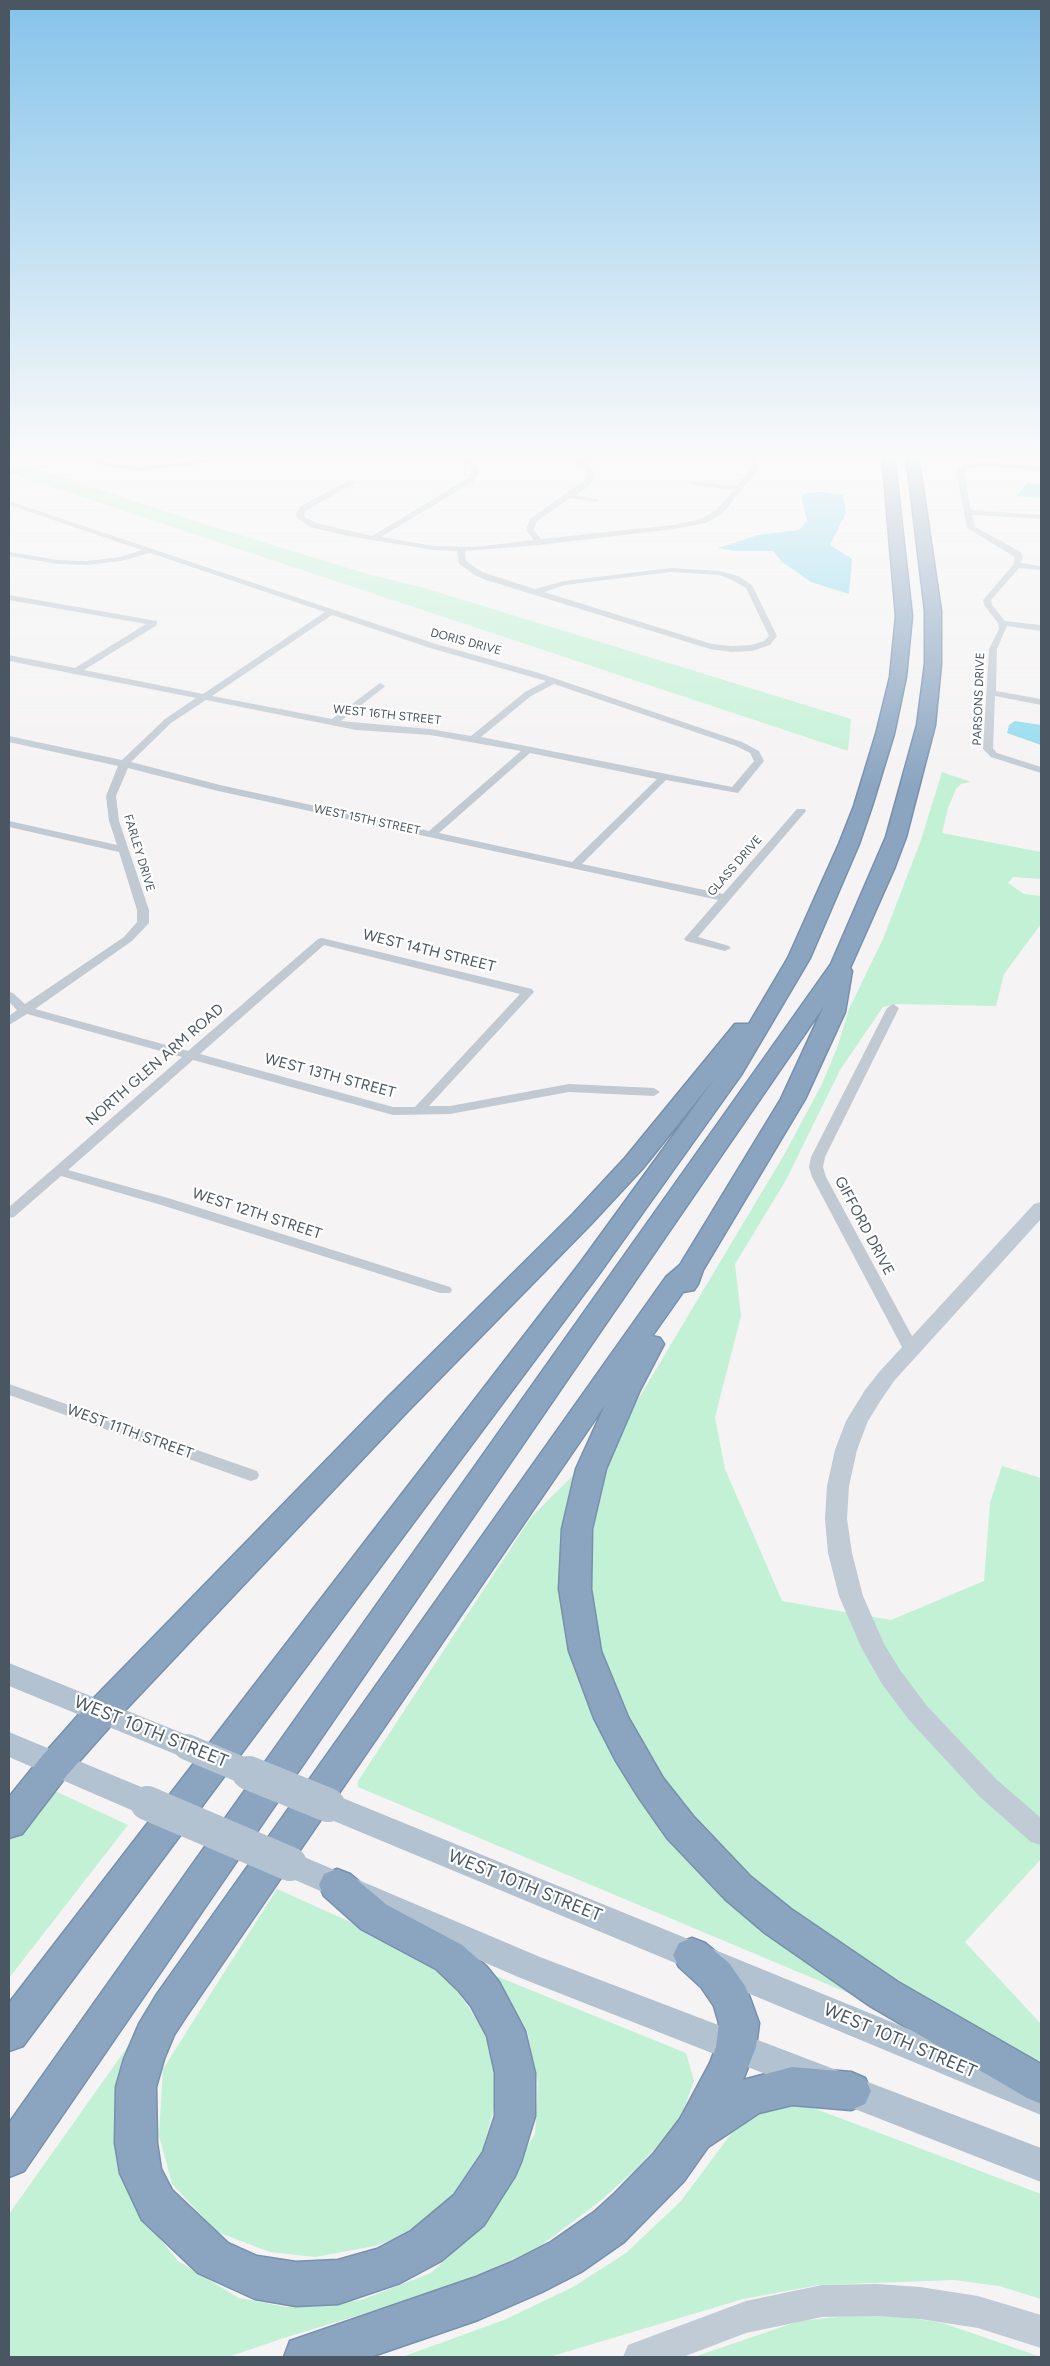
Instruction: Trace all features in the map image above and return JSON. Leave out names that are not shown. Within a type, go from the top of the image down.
[{"type":"highway","points":[[9,2033],[590,1268],[700,1119],[774,1002],[799,958],[849,844],[875,770],[898,676],[904,616],[899,564]]},
{"type":"highway","points":[[9,2157],[842,964],[896,837],[926,725],[933,664],[933,611],[927,564]]},
{"type":"highway","points":[[842,964],[834,1012],[793,1099],[690,1270],[684,1286],[651,1341],[604,1438],[589,1478],[577,1529],[575,1589],[579,1620],[588,1659],[611,1718],[628,1752],[651,1788],[680,1827],[706,1856],[751,1899],[785,1926],[884,1994],[1041,2085]]},
{"type":"highway","points":[[9,1823],[55,1765],[102,1712],[397,1405],[582,1219],[665,1127],[736,1036],[774,1002]]},
{"type":"highway","points":[[337,1884],[374,1917],[448,1957],[462,1968],[485,1994],[505,2031],[511,2050],[515,2073],[514,2116],[500,2162],[469,2210],[426,2246],[385,2268],[338,2282],[296,2284],[255,2277],[213,2258],[157,2204],[141,2173],[136,2143],[136,2087],[144,2059],[159,2024],[171,2006],[676,1283],[690,1270]]},
{"type":"highway","points":[[306,2357],[478,2298],[527,2277],[566,2257],[609,2227],[630,2208],[669,2167],[694,2133],[727,2071],[736,2047],[738,2023],[731,1998],[715,1975],[692,1955]]},
{"type":"highway","points":[[694,2133],[748,2098],[778,2088],[792,2086],[851,2091]]},
{"type":"main road","name":"WEST 10TH STREET","points":[[9,1674],[1041,2099]]},
{"type":"main road","points":[[9,1744],[529,1967],[1041,2165]]},
{"type":"street","name":"DORIS DRIVE","points":[[188,564],[433,646],[553,681],[752,750],[758,757],[758,763],[734,790]]},
{"type":"street","points":[[466,564],[470,569],[535,592],[710,646],[727,649],[758,646],[769,642],[773,636],[749,587],[742,581],[724,574],[702,570],[671,570],[564,583],[535,592]]},
{"type":"street","points":[[1017,564],[987,600],[988,606],[1002,623],[1041,628]]},
{"type":"street","points":[[1025,564],[1041,568]]},
{"type":"street","points":[[9,596],[154,624],[77,671]]},
{"type":"street","name":"FARLEY DRIVE","points":[[9,1021],[128,939],[140,929],[143,923],[144,913],[114,820],[111,796],[124,764],[162,726],[331,612]]},
{"type":"street","name":"PARSONS DRIVE","points":[[1002,623],[1003,631],[993,649],[990,750],[996,755],[1041,770]]},
{"type":"street","points":[[1031,626],[1028,631],[1041,635]]},
{"type":"street","name":"WEST 16TH STREET","points":[[9,658],[334,722],[356,726],[430,732],[473,739],[734,790]]},
{"type":"street","points":[[473,739],[523,697],[553,681]]},
{"type":"street","points":[[334,722],[380,686]]},
{"type":"street","points":[[992,693],[1041,702]]},
{"type":"street","name":"WEST 15TH STREET","points":[[9,739],[162,772],[218,788],[725,898]]},
{"type":"street","points":[[431,834],[528,750]]},
{"type":"street","points":[[575,865],[664,777]]},
{"type":"street","name":"GLASS DRIVE","points":[[725,948],[690,939],[801,811]]},
{"type":"street","points":[[9,824],[124,850]]},
{"type":"street","name":"WEST 14TH STREET","points":[[322,941],[528,992],[417,1112]]},
{"type":"street","name":"NORTH GLEN ARM ROAD","points":[[9,1214],[322,941]]},
{"type":"street","name":"WEST 13TH STREET","points":[[9,996],[25,1010],[192,1054],[374,1107],[417,1112],[459,1109],[529,1094],[569,1088],[654,1092]]},
{"type":"street","name":"GIFFORD DRIVE","points":[[892,1008],[819,1154],[816,1167],[824,1186],[912,1349]]},
{"type":"street","name":"WEST 12TH STREET","points":[[58,1171],[172,1204],[445,1290]]},
{"type":"street","points":[[1041,1208],[872,1395],[857,1421],[846,1450],[838,1486],[836,1519],[845,1574],[859,1618],[891,1677],[918,1714],[988,1788],[1041,1834]]},
{"type":"street","name":"WEST 11TH STREET","points":[[9,1389],[251,1475]]},
{"type":"street","points":[[640,2357],[746,2317],[822,2302],[877,2300],[920,2303],[978,2312],[1041,2332]]},
{"type":"green space","points":[[285,564],[336,564],[421,587],[851,719],[848,751]]},
{"type":"green space","points":[[942,772],[971,782],[961,784],[956,789],[948,808],[942,833],[1041,852],[1041,879],[1013,877],[1008,883],[1024,894],[1041,896],[1041,924],[1004,974],[996,1006],[897,1004],[883,1007],[840,1070],[786,1180],[735,1264],[741,1316],[715,1417],[725,1469],[782,1601],[891,1620],[984,1581],[990,1503],[1002,1466],[1041,1478],[1041,1859],[965,1942],[1041,2024],[1041,2074],[358,1787],[358,1781],[532,1516],[621,1428],[784,1155],[822,1084],[837,1048],[849,1009],[883,939],[921,840]]},
{"type":"green space","points":[[53,1790],[128,1825],[9,1978],[9,1840]]},
{"type":"green space","points":[[277,1889],[426,1956],[445,1972],[490,2040],[496,2101],[481,2155],[463,2188],[429,2226],[375,2246],[315,2257],[270,2252],[217,2232],[172,2184],[159,2135],[163,2069]]},
{"type":"green space","points":[[486,1972],[686,2053],[694,2081],[679,2122],[636,2169],[599,2202],[535,2250],[441,2290],[228,2357],[9,2357],[9,2214],[133,2039],[115,2105],[114,2132],[120,2170],[139,2213],[178,2261],[239,2298],[287,2307],[361,2300],[431,2273],[475,2232],[535,2134],[538,2083],[527,2030],[503,1989]]},
{"type":"green space","points":[[792,2100],[1041,2194],[1041,2299],[999,2286],[954,2280],[819,2285],[743,2299],[549,2357],[402,2357],[504,2320],[573,2287],[626,2253],[681,2201],[742,2119]]},
{"type":"green space","points":[[846,2316],[898,2316],[943,2323],[1041,2357],[694,2357],[799,2321]]},
{"type":"water","points":[[785,564],[852,564],[849,594],[811,582]]},
{"type":"water","points":[[1015,721],[1041,725],[1041,745],[1007,733],[1009,725]]}]
